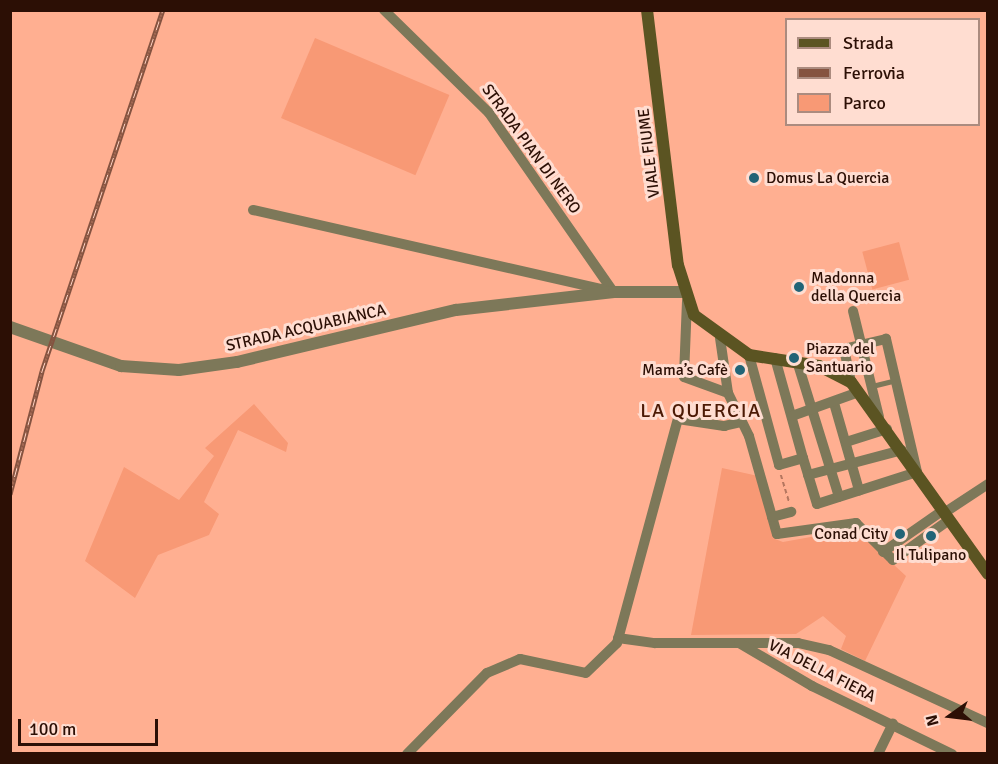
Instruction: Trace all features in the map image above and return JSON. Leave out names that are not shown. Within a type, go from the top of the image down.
[{"type":"main road","name":"VIALE FIUME","points":[[647,10],[686,296]]},
{"type":"main road","points":[[686,296],[720,338],[749,354],[834,371],[855,387],[879,417],[987,574]]},
{"type":"street","name":"STRADA PIAN DI NERO","points":[[384,10],[489,113],[614,292]]},
{"type":"street","name":"STRADA ACQUABIANCA","points":[[253,210],[614,292],[686,296]]},
{"type":"street","name":"STRADA ACQUABIANCA","points":[[10,327],[121,366],[179,370],[237,362],[456,310],[614,292]]},
{"type":"street","points":[[686,296],[684,377],[728,393]]},
{"type":"street","points":[[853,310],[879,417]]},
{"type":"street","points":[[720,338],[728,393],[749,436],[772,518],[783,537],[856,523],[883,552],[895,559],[945,515],[987,484]]},
{"type":"street","points":[[775,358],[817,504],[917,472],[886,339],[844,349],[855,387],[834,403],[792,416]]},
{"type":"street","points":[[749,354],[779,465],[803,458]]},
{"type":"street","points":[[797,362],[839,496]]},
{"type":"street","points":[[834,403],[859,490]]},
{"type":"street","points":[[407,753],[487,673],[520,659],[585,673],[618,638],[678,419],[724,426],[741,422]]},
{"type":"street","points":[[846,442],[887,429]]},
{"type":"street","points":[[808,475],[903,452]]},
{"type":"street","points":[[772,518],[791,512]]},
{"type":"street","name":"VIA DELLA FIERA","points":[[618,638],[798,643],[829,650],[987,723]]},
{"type":"street","name":"VIA DELLA FIERA","points":[[739,643],[812,686],[952,753]]},
{"type":"street","points":[[878,753],[893,723]]},
{"type":"lane","points":[[872,386],[896,380]]},
{"type":"path","points":[[779,465],[791,512]]},
{"type":"green space","points":[[315,38],[449,95],[415,175],[281,118]]},
{"type":"green space","points":[[899,242],[909,280],[872,290],[862,252]]},
{"type":"green space","points":[[254,404],[288,443],[286,452],[238,430],[204,502],[219,514],[209,535],[158,555],[135,598],[85,561],[124,467],[179,500],[214,456],[205,448]]},
{"type":"green space","points":[[722,468],[758,476],[775,539],[783,542],[855,529],[906,576],[865,661],[841,649],[846,636],[823,616],[796,634],[691,635]]},
{"type":"railway","points":[[10,494],[42,371],[163,10]]},
{"type":"place","name":"Domus La Quercia","points":[[754,178]]},
{"type":"place","name":"Madonna della Quercia","points":[[799,287]]},
{"type":"place","name":"Piazza del Santuario","points":[[794,358]]},
{"type":"place","name":"Mama’s Cafè","points":[[740,370]]},
{"type":"place","name":"Conad City","points":[[900,534]]},
{"type":"place","name":"Il Tulipano","points":[[931,536]]},
{"type":"district","name":"LA QUERCIA","points":[[701,410]]}]
